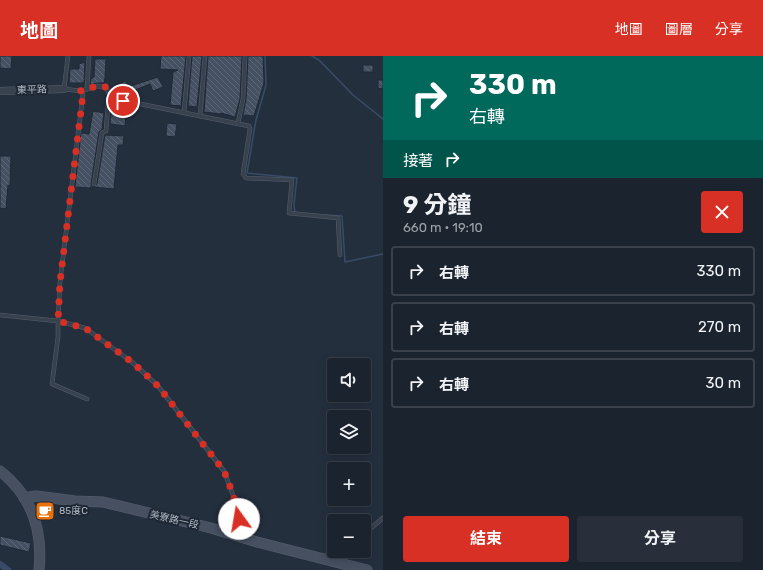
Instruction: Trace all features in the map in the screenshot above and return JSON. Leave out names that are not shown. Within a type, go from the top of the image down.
[{"type":"street","name":"東平路","points":[[0,90],[64,89]]},
{"type":"street","points":[[0,471],[8,477],[31,508],[38,530],[40,560],[39,570]]},
{"type":"street","name":"美寮路一段","points":[[24,498],[36,496],[75,501],[103,502],[211,528],[310,556],[367,570]]},
{"type":"lane","points":[[68,56],[64,89],[80,91],[97,86],[106,87],[111,98],[108,106],[106,131],[102,133],[94,184]]},
{"type":"lane","points":[[87,88],[90,56]]},
{"type":"lane","points":[[184,112],[189,56]]},
{"type":"lane","points":[[200,116],[205,56]]},
{"type":"lane","points":[[238,123],[244,99],[245,56]]},
{"type":"lane","points":[[80,91],[83,94],[60,282],[58,337],[52,384],[87,399]]},
{"type":"lane","points":[[111,98],[249,126],[250,129],[243,174],[245,177],[292,180],[289,213],[338,218],[340,255]]},
{"type":"lane","points":[[0,315],[58,321],[85,328],[132,362],[158,386],[224,471],[236,503],[245,538]]},
{"type":"lane","points":[[371,528],[383,518]]},
{"type":"lane","points":[[310,556],[327,554]]},
{"type":"building","points":[[0,56],[12,56],[11,69],[0,68]]},
{"type":"building","points":[[161,56],[186,56],[181,106],[170,105],[173,72],[178,70],[160,69]]},
{"type":"building","points":[[192,56],[202,56],[197,107],[188,106]]},
{"type":"building","points":[[208,56],[242,56],[240,99],[235,117],[221,113],[204,112]]},
{"type":"building","points":[[248,56],[263,56],[264,83],[254,116],[243,115],[246,99]]},
{"type":"building","points":[[95,59],[106,59],[105,78],[104,83],[90,85],[91,79],[94,77]]},
{"type":"building","points":[[85,62],[84,83],[69,83],[70,69],[79,69],[79,64]]},
{"type":"building","points":[[363,65],[373,65],[373,72],[363,72]]},
{"type":"building","points":[[158,77],[163,87],[153,91],[150,84],[120,96],[118,84],[126,81],[128,87]]},
{"type":"building","points":[[378,80],[383,80],[383,89],[378,88]]},
{"type":"building","points":[[112,104],[127,105],[125,126],[110,124]]},
{"type":"building","points":[[93,111],[104,113],[102,129],[99,132],[91,184],[94,187],[75,187],[81,133],[89,134]]},
{"type":"building","points":[[167,123],[177,124],[175,137],[166,136]]},
{"type":"building","points":[[105,135],[124,136],[123,145],[118,145],[114,189],[94,187],[97,184]]},
{"type":"building","points":[[0,156],[11,156],[10,186],[8,185],[6,209],[0,208]]},
{"type":"building","points":[[0,536],[31,543],[29,552],[0,545]]},
{"type":"waterway","points":[[265,56],[266,85],[256,120],[247,173],[297,178],[294,204],[295,213]]},
{"type":"waterway","points":[[312,56],[319,60],[353,95],[383,119]]},
{"type":"waterway","points":[[325,215],[342,216],[345,262],[383,254]]},
{"type":"waterway","points":[[0,564],[8,570]]},
{"type":"place","name":"85度C","points":[[45,511]]},
{"type":"route","points":[[123,101],[111,98],[106,87],[97,86],[80,91],[82,91],[83,94],[60,282],[58,321],[85,328],[132,362],[158,386],[224,471],[236,503],[239,519]]}]
